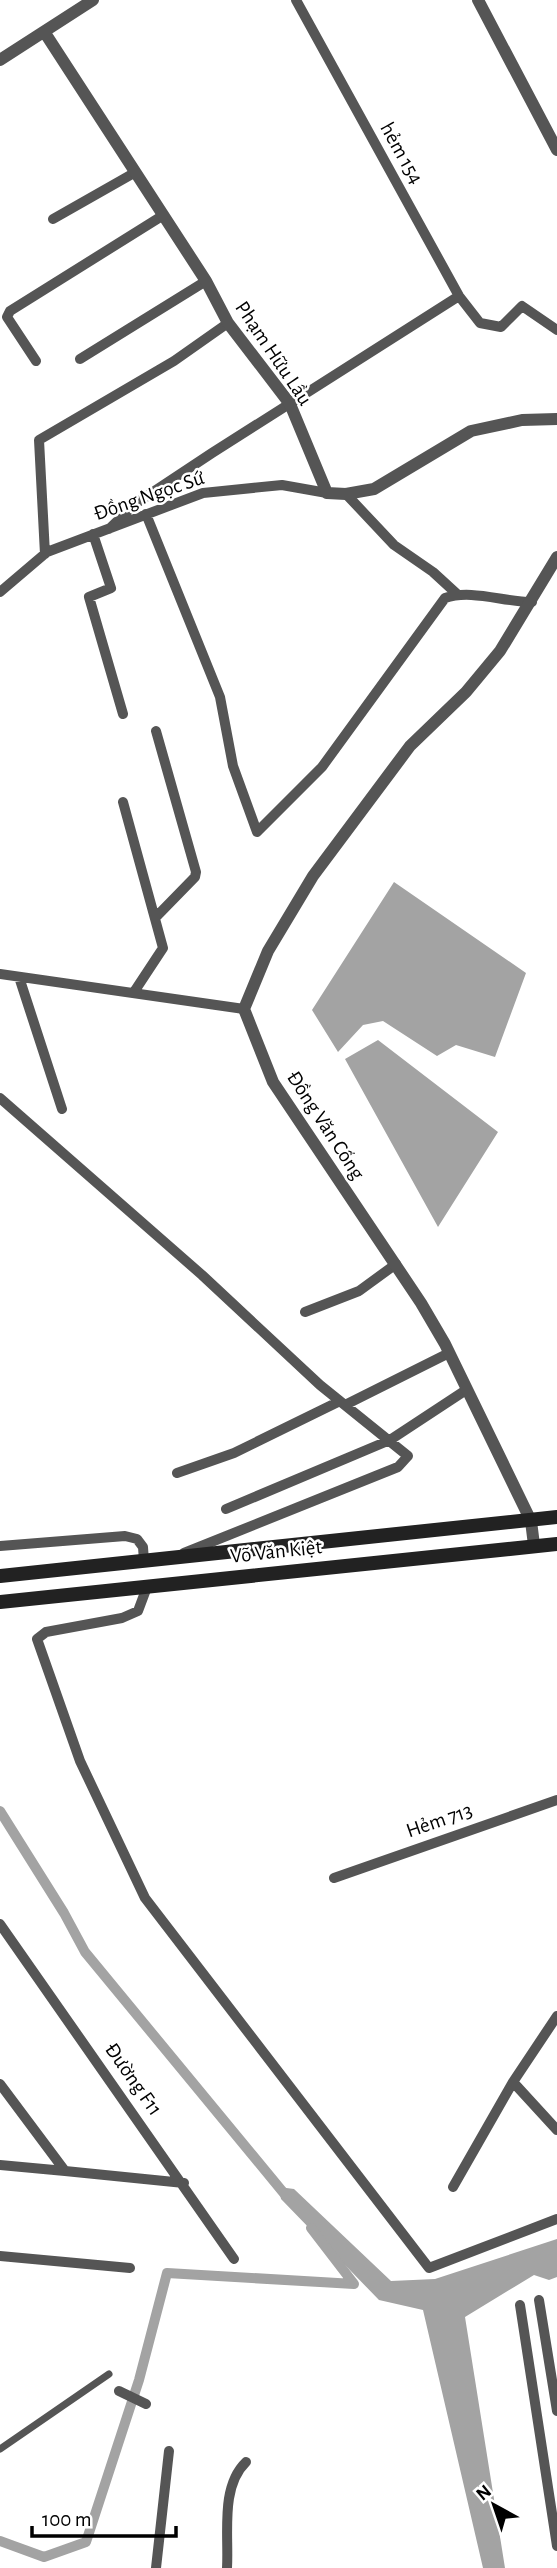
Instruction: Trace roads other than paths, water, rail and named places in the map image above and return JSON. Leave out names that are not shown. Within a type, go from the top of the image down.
[{"type":"main road","name":"Võ Văn Kiệt","points":[[0,1576],[557,1517]]},
{"type":"main road","name":"Võ Văn Kiệt","points":[[3,1602],[557,1544]]},
{"type":"street","points":[[0,60],[45,33],[91,0]]},
{"type":"street","name":"hẻm 154","points":[[296,0],[459,296],[478,321],[501,327],[522,306],[557,330]]},
{"type":"street","points":[[478,0],[557,149]]},
{"type":"street","name":"Phạm Hữu Lầu","points":[[45,33],[206,281],[228,323],[290,404],[327,493]]},
{"type":"street","points":[[53,219],[134,173]]},
{"type":"street","points":[[36,361],[7,317],[10,310],[162,216]]},
{"type":"street","points":[[80,359],[206,281]]},
{"type":"street","points":[[109,528],[135,504],[459,296]]},
{"type":"street","points":[[45,554],[39,440],[174,361],[228,323]]},
{"type":"street","points":[[327,493],[346,494],[374,489],[471,432],[522,420],[557,419]]},
{"type":"street","name":"Đồng Ngọc Sứ","points":[[0,592],[45,554],[203,493],[282,485],[327,493]]},
{"type":"street","points":[[346,494],[394,545],[433,572],[457,594]]},
{"type":"street","points":[[146,514],[220,697],[233,766],[257,832],[322,767],[354,727],[445,598],[457,594],[507,602],[532,602]]},
{"type":"street","points":[[93,534],[111,588],[89,597],[123,714]]},
{"type":"street","points":[[0,974],[244,1009],[268,951],[313,876],[410,746],[483,673],[532,602],[557,557]]},
{"type":"street","points":[[155,918],[195,877],[196,872],[156,731]]},
{"type":"street","points":[[123,802],[163,948],[134,992]]},
{"type":"street","points":[[19,977],[62,1109]]},
{"type":"street","name":"Đồng Văn Cống","points":[[244,1009],[273,1082],[396,1264],[449,1353],[531,1521],[534,1545]]},
{"type":"street","points":[[0,1098],[343,1403],[408,1456],[398,1467],[171,1558]]},
{"type":"street","points":[[305,1312],[359,1291],[396,1264]]},
{"type":"street","points":[[177,1473],[234,1453],[449,1353]]},
{"type":"street","points":[[226,1509],[390,1440],[466,1390]]},
{"type":"street","points":[[0,1546],[125,1536],[137,1539],[143,1547],[144,1561]]},
{"type":"street","points":[[146,1587],[138,1611],[122,1618],[46,1632],[37,1639],[80,1761],[145,1898],[286,2078],[429,2268],[557,2219]]},
{"type":"street","name":"Hẻm 713","points":[[334,1878],[557,1800]]},
{"type":"street","name":"Đường F11","points":[[0,1924],[184,2183],[234,2259]]},
{"type":"street","points":[[453,2187],[513,2082],[557,2017]]},
{"type":"street","points":[[513,2082],[557,2130]]},
{"type":"street","points":[[0,2084],[65,2171]]},
{"type":"street","points":[[0,2165],[184,2183]]},
{"type":"street","points":[[0,2256],[130,2268]]},
{"type":"street","points":[[536,2407],[557,2405],[539,2300]]},
{"type":"street","points":[[520,2305],[557,2546]]},
{"type":"street","points":[[0,2449],[108,2374]]},
{"type":"street","points":[[119,2391],[146,2404]]},
{"type":"street","points":[[156,2568],[169,2451]]},
{"type":"street","points":[[227,2568],[228,2505],[236,2475],[246,2462]]},
{"type":"waterway","points":[[0,1811],[64,1913],[85,1952],[287,2197]]},
{"type":"waterway","points":[[0,2541],[44,2557],[86,2542],[139,2380],[167,2273],[354,2284],[311,2228]]}]
